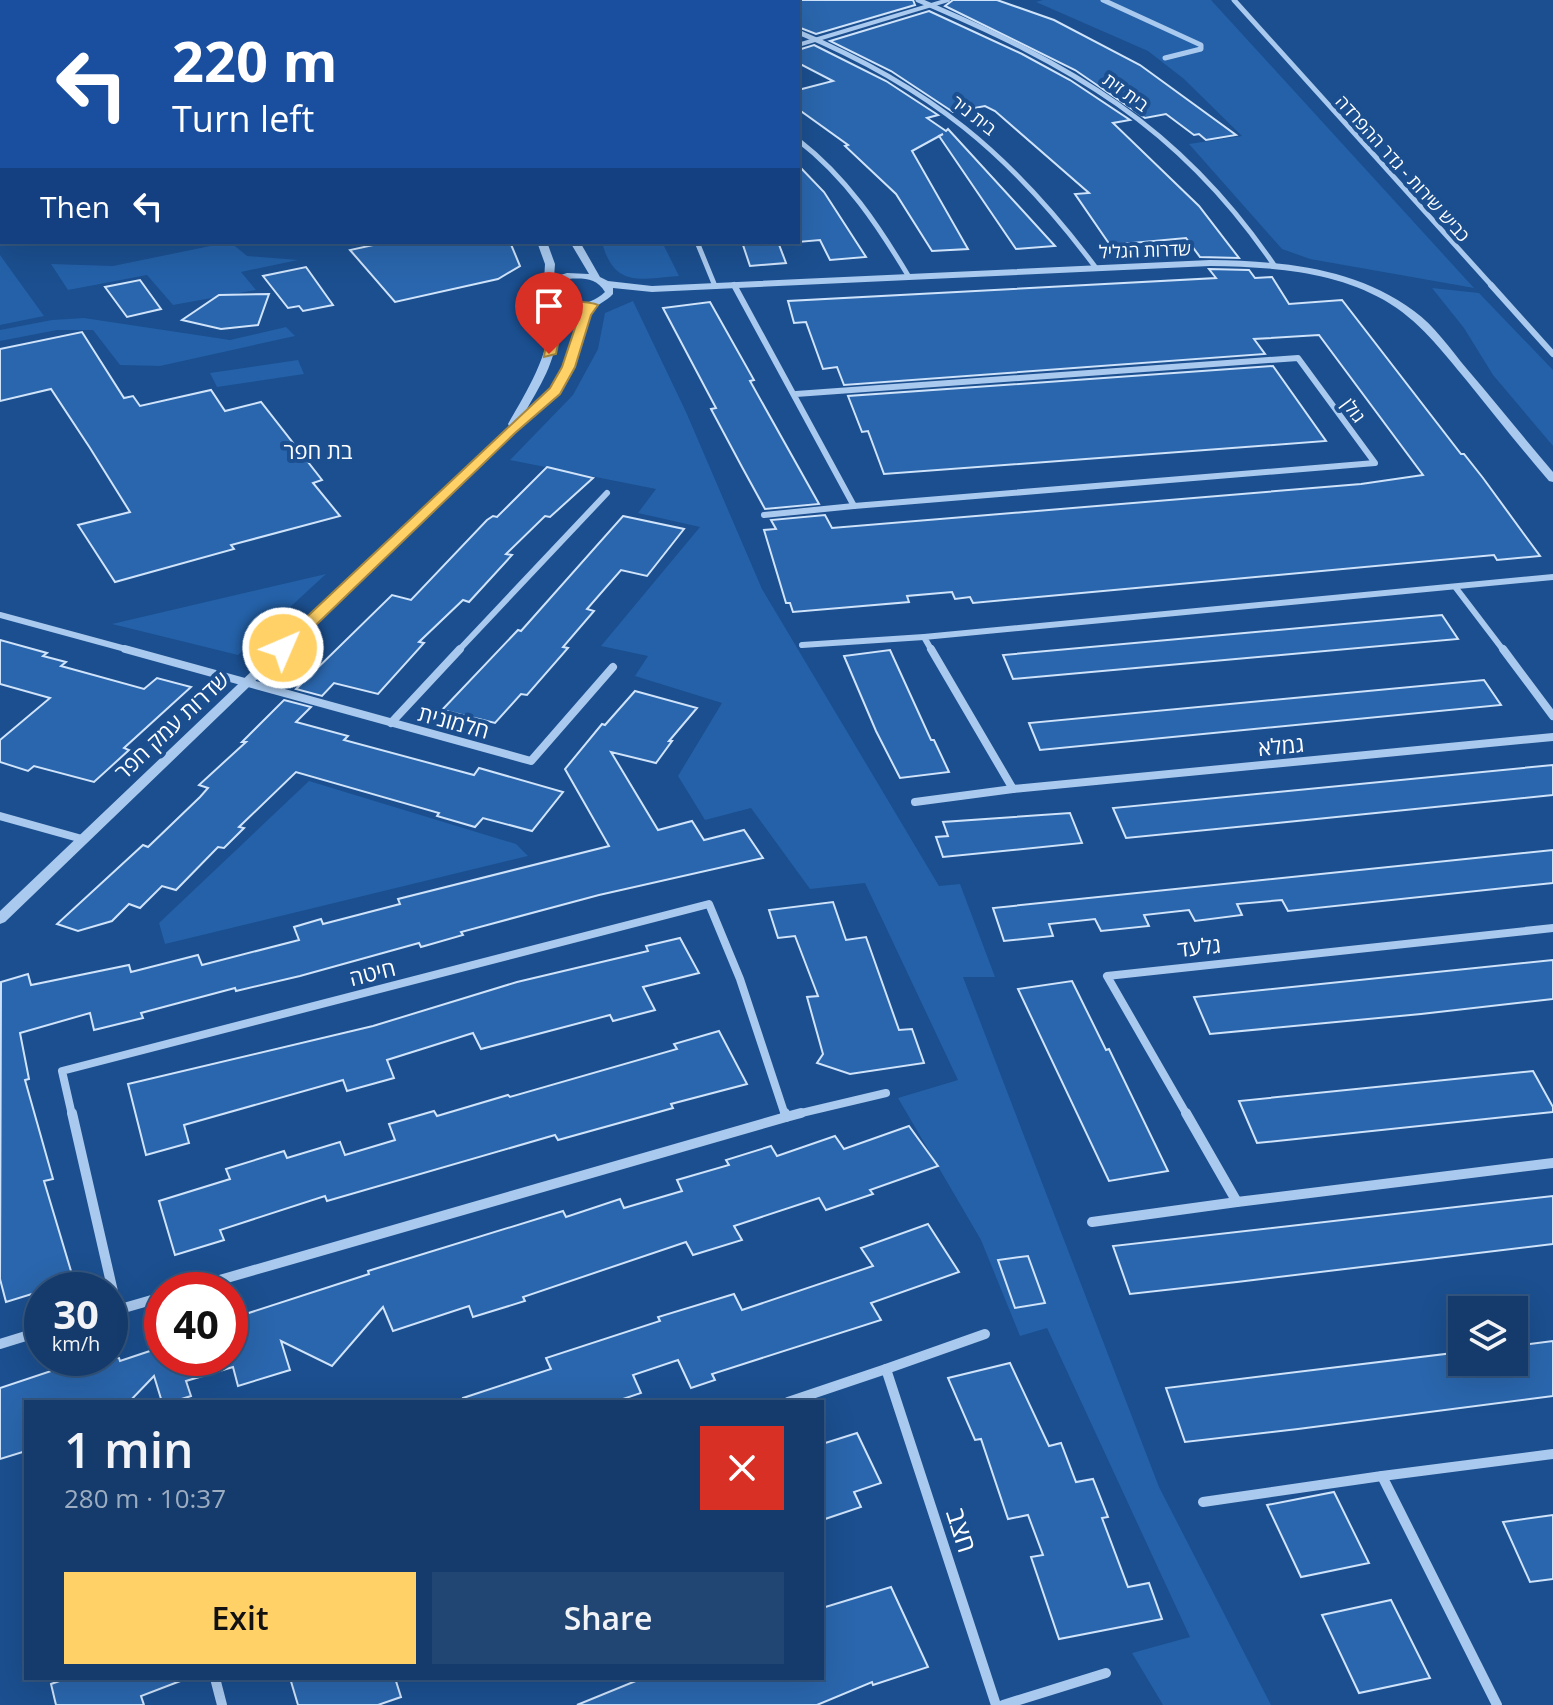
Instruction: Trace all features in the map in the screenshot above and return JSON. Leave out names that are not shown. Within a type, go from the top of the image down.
[{"type":"street","name":"בית זית","points":[[918,0],[1062,66],[1134,114],[1198,171],[1262,244],[1274,265]]},
{"type":"street","points":[[800,44],[948,0]]},
{"type":"street","points":[[1103,0],[1201,45],[1201,49],[1165,58]]},
{"type":"street","name":"כביש שירות - גדר ההפרדה","points":[[1234,0],[1553,354]]},
{"type":"street","name":"בית ניר","points":[[800,33],[899,80],[970,128],[1030,183],[1066,225],[1096,268]]},
{"type":"street","points":[[800,142],[850,187],[880,226],[909,277]]},
{"type":"street","points":[[543,244],[550,264],[549,281]]},
{"type":"street","points":[[576,244],[610,292],[607,297]]},
{"type":"street","points":[[698,244],[715,286]]},
{"type":"street","name":"שדרות הגליל","points":[[591,305],[607,297],[652,289],[1221,263],[1307,270],[1359,285],[1408,311],[1437,339],[1553,479]]},
{"type":"street","name":"שדרות הגליל","points":[[549,281],[567,276],[652,289]]},
{"type":"street","name":"שדרות עמק חפר","points":[[510,430],[542,372],[553,342],[553,316],[548,303],[538,294],[542,285],[549,281]]},
{"type":"street","points":[[734,285],[796,394],[854,506]]},
{"type":"street","points":[[548,303],[569,307],[591,305]]},
{"type":"street","name":"שדרות עמק חפר","points":[[0,919],[510,430],[542,404],[563,380],[584,315],[591,305]]},
{"type":"street","name":"גולן","points":[[764,515],[1375,463],[1298,358],[796,394]]},
{"type":"street","points":[[391,723],[607,493]]},
{"type":"street","points":[[802,645],[924,637],[1553,577]]},
{"type":"street","points":[[1456,588],[1553,716]]},
{"type":"street","name":"חלמונית","points":[[0,615],[531,761],[613,667]]},
{"type":"street","points":[[924,637],[1013,789]]},
{"type":"street","name":"גמלא","points":[[915,802],[1013,789],[1553,737]]},
{"type":"street","points":[[0,816],[82,839]]},
{"type":"street","name":"חיטה","points":[[106,1272],[62,1071],[709,904],[740,979],[786,1117]]},
{"type":"street","name":"גלעד","points":[[1237,1202],[1107,976],[1553,928]]},
{"type":"street","points":[[248,1272],[786,1117],[886,1093]]},
{"type":"street","points":[[1092,1222],[1553,1163]]},
{"type":"street","points":[[794,1400],[985,1334]]},
{"type":"street","points":[[0,1344],[24,1337]]},
{"type":"street","name":"חצב","points":[[886,1369],[996,1705]]},
{"type":"street","points":[[1203,1502],[1553,1454]]},
{"type":"street","points":[[1382,1476],[1497,1705]]},
{"type":"street","points":[[1003,1705],[1106,1673]]},
{"type":"street","points":[[216,1680],[222,1705]]},
{"type":"shaded area","points":[[1211,0],[1474,288],[1310,259],[1282,249],[1189,144],[1242,136],[1184,79],[1148,51],[1036,2]]},
{"type":"shaded area","points":[[220,244],[232,244],[247,256],[298,260],[241,272],[256,290],[173,305],[147,275],[68,290],[51,264],[113,266]]},
{"type":"shaded area","points":[[603,244],[663,244],[679,276],[630,277],[621,274],[607,257]]},
{"type":"shaded area","points":[[0,255],[44,316],[0,325]]},
{"type":"shaded area","points":[[1432,288],[1479,293],[1553,370],[1553,446],[1493,375],[1464,328]]},
{"type":"shaded area","points":[[633,301],[686,412],[762,589],[939,886],[960,884],[995,977],[963,977],[1159,1487],[1271,1705],[1163,1705],[1132,1653],[1190,1637],[1047,1328],[1020,1336],[981,1240],[898,1098],[958,1080],[865,883],[810,889],[751,808],[705,820],[678,776],[722,703],[635,676],[648,656],[601,646],[700,527],[638,513],[656,489],[510,460],[573,395],[598,349],[605,313]]},
{"type":"shaded area","points":[[84,318],[230,340],[286,327],[295,336],[160,366],[120,365],[93,330],[57,330],[0,341],[0,330],[52,320]]},
{"type":"shaded area","points":[[298,360],[304,374],[217,387],[210,373]]},
{"type":"shaded area","points":[[326,574],[238,655],[112,624]]},
{"type":"shaded area","points":[[309,781],[516,844],[528,856],[165,944],[159,923]]},
{"type":"building","points":[[800,0],[913,0],[915,5],[816,34],[800,28]]},
{"type":"building","points":[[953,0],[997,0],[1054,20],[1140,65],[1236,135],[1206,140],[1166,114],[1145,118],[1075,70],[945,6]]},
{"type":"building","points":[[929,11],[1070,80],[1130,120],[1113,123],[1199,206],[1239,258],[1200,257],[1186,238],[1110,245],[1075,194],[1089,193],[995,111],[985,106],[953,112],[891,71],[830,41]]},
{"type":"building","points":[[814,45],[886,81],[938,115],[927,118],[946,131],[948,129],[1055,246],[1016,249],[939,136],[912,151],[968,249],[932,251],[896,194],[845,146],[848,145],[800,110],[800,89],[833,81],[800,64],[800,49]]},
{"type":"building","points":[[800,167],[824,192],[866,257],[830,260],[820,240],[800,242]]},
{"type":"building","points":[[378,244],[511,244],[520,266],[498,279],[395,302],[350,250]]},
{"type":"building","points":[[743,244],[779,244],[786,263],[750,266]]},
{"type":"building","points":[[306,267],[333,305],[303,311],[299,306],[288,308],[263,276]]},
{"type":"building","points":[[1209,269],[1249,270],[1255,278],[1272,277],[1289,304],[1342,300],[1483,478],[1540,556],[1497,560],[1494,555],[973,603],[970,597],[955,599],[952,592],[907,596],[909,602],[793,612],[790,603],[786,603],[764,530],[776,529],[771,520],[825,515],[832,528],[1361,484],[1423,475],[1319,335],[1254,339],[1265,354],[844,385],[837,367],[823,369],[806,322],[794,323],[788,301],[1216,278]]},
{"type":"building","points":[[140,280],[161,309],[127,317],[105,287]]},
{"type":"building","points":[[269,294],[258,325],[221,329],[182,320],[219,295]]},
{"type":"building","points":[[710,302],[819,504],[765,509],[742,467],[711,409],[716,408],[663,308]]},
{"type":"building","points":[[82,332],[124,398],[133,396],[140,406],[211,390],[225,411],[261,402],[322,480],[313,483],[340,516],[231,545],[234,549],[115,582],[78,525],[130,512],[90,448],[51,389],[0,401],[0,349]]},
{"type":"building","points":[[1273,366],[1326,441],[884,474],[868,431],[862,432],[848,396]]},
{"type":"building","points":[[547,467],[593,478],[550,517],[545,516],[506,554],[512,555],[469,602],[463,600],[419,642],[424,643],[378,694],[334,683],[322,696],[296,689],[392,595],[411,600],[487,520],[497,517]]},
{"type":"building","points":[[623,516],[684,529],[647,576],[621,570],[587,609],[594,611],[563,647],[568,648],[527,695],[521,694],[495,723],[442,710],[518,630],[521,631]]},
{"type":"building","points":[[1442,615],[1458,639],[1013,679],[1003,655]]},
{"type":"building","points":[[0,640],[47,653],[43,656],[66,662],[61,666],[144,689],[157,678],[191,687],[124,748],[129,750],[94,782],[34,766],[28,771],[0,762],[0,740],[50,698],[0,684]]},
{"type":"building","points":[[890,650],[949,772],[900,778],[876,731],[844,656]]},
{"type":"building","points":[[1484,680],[1501,705],[1040,750],[1029,723]]},
{"type":"building","points":[[635,691],[697,708],[669,741],[672,741],[656,763],[611,752],[658,830],[692,821],[704,840],[744,830],[763,858],[599,895],[461,932],[463,935],[421,947],[419,943],[300,976],[236,991],[235,988],[141,1013],[143,1018],[94,1030],[90,1013],[20,1033],[29,1079],[25,1080],[53,1179],[44,1181],[71,1272],[24,1272],[24,1296],[6,1302],[0,1279],[1,982],[28,974],[31,985],[129,965],[131,972],[198,955],[202,965],[299,940],[294,927],[321,919],[323,924],[400,904],[398,899],[609,846],[565,769],[602,724],[605,725]]},
{"type":"building","points":[[284,700],[311,707],[296,722],[348,736],[344,740],[474,775],[479,768],[563,792],[532,831],[483,818],[475,827],[437,816],[439,813],[296,772],[239,827],[244,828],[224,848],[218,847],[176,890],[162,886],[140,908],[129,904],[112,921],[78,931],[57,924],[143,845],[148,847],[200,797],[208,788],[199,785],[246,742],[242,742]]},
{"type":"building","points":[[1553,765],[1553,795],[1126,838],[1113,808]]},
{"type":"building","points":[[1070,813],[1082,843],[943,857],[936,837],[948,836],[943,822]]},
{"type":"building","points":[[1553,850],[1553,883],[1288,911],[1282,900],[1237,904],[1242,915],[1195,921],[1189,910],[1144,915],[1149,926],[1101,931],[1095,919],[1049,924],[1053,936],[1004,941],[993,908]]},
{"type":"building","points":[[833,902],[846,940],[866,937],[899,1030],[912,1029],[924,1063],[850,1074],[817,1063],[823,1054],[807,997],[818,996],[795,936],[778,938],[769,910]]},
{"type":"building","points":[[680,938],[699,973],[643,987],[655,1010],[613,1021],[610,1015],[481,1049],[473,1033],[387,1060],[394,1078],[347,1091],[343,1080],[184,1125],[189,1143],[146,1155],[128,1084],[373,1026],[517,982],[648,951],[646,946]]},
{"type":"building","points":[[1553,960],[1553,999],[1421,1014],[1210,1034],[1194,997]]},
{"type":"building","points":[[1072,981],[1168,1171],[1109,1181],[1018,989]]},
{"type":"building","points":[[719,1031],[747,1084],[671,1104],[673,1108],[558,1140],[555,1135],[327,1201],[325,1196],[220,1230],[224,1240],[175,1255],[159,1201],[230,1179],[226,1169],[284,1151],[287,1158],[340,1142],[345,1155],[395,1140],[389,1124],[434,1111],[437,1116],[508,1095],[510,1097],[677,1049],[674,1044]]},
{"type":"building","points":[[1533,1071],[1553,1112],[1257,1143],[1239,1101]]},
{"type":"building","points":[[909,1126],[938,1166],[870,1190],[873,1194],[826,1210],[819,1198],[734,1226],[742,1240],[693,1255],[686,1242],[473,1317],[469,1306],[393,1331],[383,1307],[332,1366],[281,1341],[290,1370],[238,1386],[235,1376],[248,1376],[248,1313],[369,1274],[368,1271],[563,1211],[566,1217],[620,1199],[624,1208],[682,1191],[677,1180],[729,1165],[726,1160],[771,1146],[777,1156],[835,1136],[844,1149]]},
{"type":"building","points":[[1553,1196],[1553,1244],[1237,1282],[1130,1294],[1113,1246]]},
{"type":"building","points":[[928,1224],[959,1272],[871,1303],[881,1320],[712,1374],[715,1380],[691,1388],[678,1360],[633,1375],[641,1393],[620,1400],[464,1400],[551,1369],[546,1358],[660,1321],[658,1317],[734,1294],[742,1310],[873,1266],[861,1248]]},
{"type":"building","points":[[1028,1256],[1045,1303],[1015,1308],[998,1260]]},
{"type":"building","points":[[1553,1341],[1553,1396],[1185,1442],[1166,1388],[1448,1354],[1448,1376],[1528,1376],[1528,1344]]},
{"type":"building","points":[[144,1353],[144,1376],[154,1376],[131,1400],[24,1400],[24,1452],[0,1459],[0,1388],[36,1376],[128,1376],[128,1358]]},
{"type":"building","points":[[1010,1363],[1049,1446],[1061,1443],[1076,1482],[1093,1479],[1108,1517],[1102,1518],[1128,1587],[1149,1583],[1162,1619],[1059,1639],[1031,1557],[1043,1555],[1028,1515],[1008,1519],[981,1439],[975,1440],[948,1378]]},
{"type":"building","points":[[154,1376],[203,1376],[186,1381],[191,1396],[161,1400]]},
{"type":"building","points":[[857,1433],[881,1483],[854,1492],[861,1507],[824,1519],[824,1443]]},
{"type":"building","points":[[1334,1492],[1369,1563],[1301,1577],[1267,1505]]},
{"type":"building","points":[[1553,1515],[1553,1579],[1530,1582],[1503,1522]]},
{"type":"building","points":[[891,1587],[928,1667],[873,1685],[872,1682],[817,1705],[577,1705],[638,1680],[824,1680],[824,1607]]},
{"type":"building","points":[[1391,1600],[1430,1678],[1359,1693],[1322,1615]]},
{"type":"building","points":[[62,1680],[183,1680],[141,1696],[144,1705],[56,1705],[51,1684]]},
{"type":"building","points":[[291,1680],[396,1680],[401,1697],[378,1705],[298,1705]]},
{"type":"district","name":"בת חפר","points":[[318,450]]},
{"type":"route","points":[[283,648],[510,430],[555,391],[569,367],[584,315],[591,305],[569,307],[548,303],[555,329],[549,354]]}]
